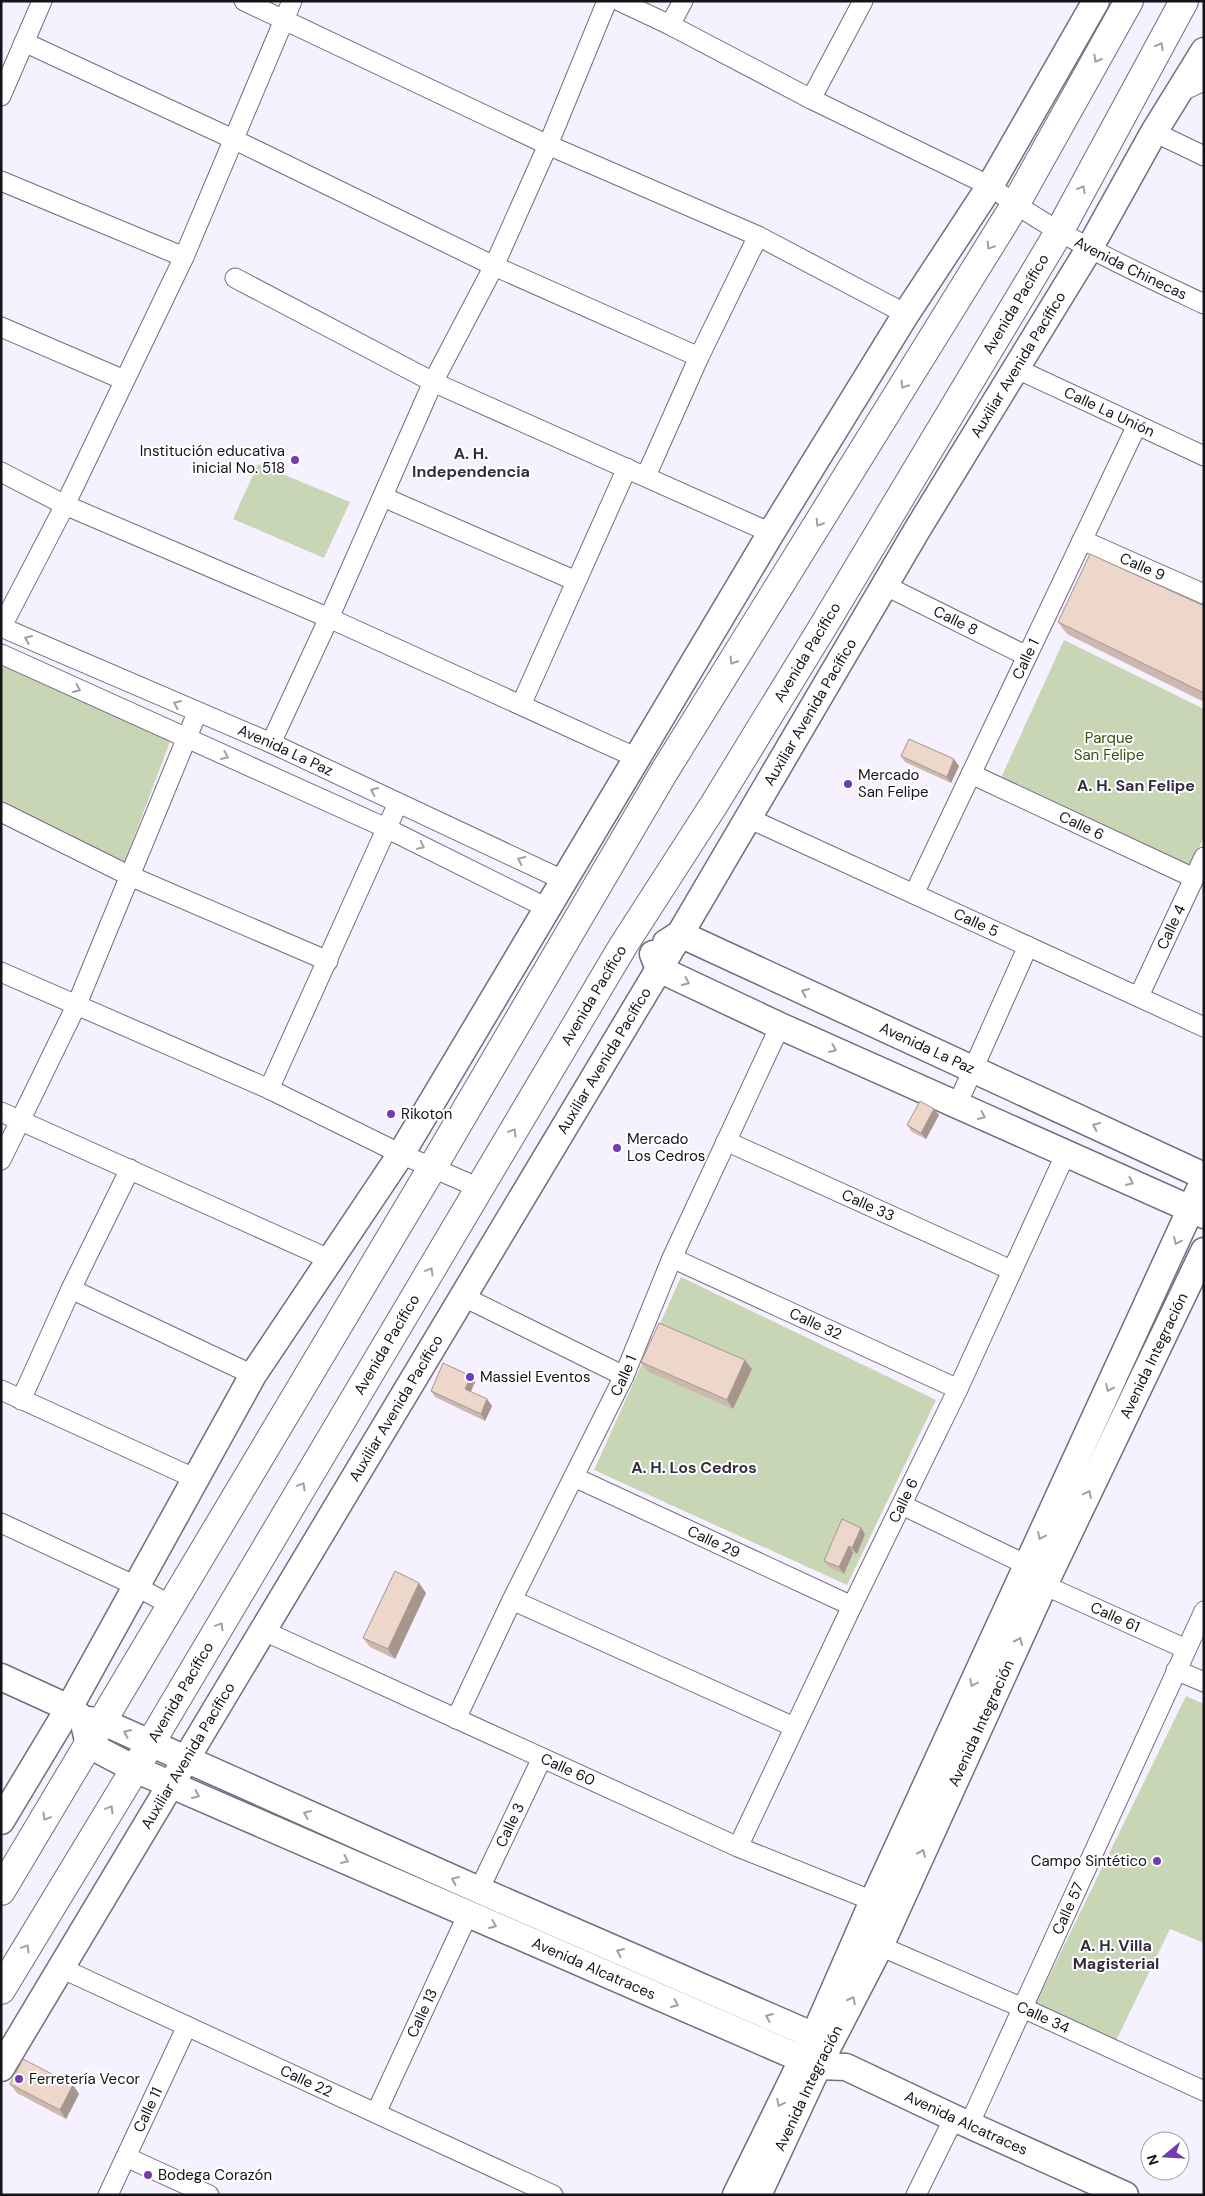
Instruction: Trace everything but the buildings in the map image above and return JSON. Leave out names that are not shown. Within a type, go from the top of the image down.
[{"type":"main road","points":[[1,1891],[86,1724],[136,1586],[253,1375],[401,1154],[549,909],[636,758],[771,533],[906,314],[990,186],[1096,1]]},
{"type":"main road","points":[[1,1821],[86,1724],[172,1606],[664,772],[1015,205],[1129,1]]},
{"type":"main road","name":"Avenida Pacífico","points":[[1,1990],[150,1744],[624,946],[715,803],[822,628],[1059,232],[1184,1]]},
{"type":"main road","name":"Auxiliar Avenida Pacífico","points":[[680,934],[884,585],[1089,249],[1154,132],[1204,51]]},
{"type":"main road","points":[[656,960],[680,934]]},
{"type":"main road","name":"Avenida La Paz","points":[[680,934],[1204,1176]]},
{"type":"main road","points":[[624,946],[656,960],[780,1026],[1198,1212]]},
{"type":"main road","name":"Auxiliar Avenida Pacífico","points":[[1,2068],[464,1297],[656,960]]},
{"type":"main road","points":[[822,2040],[873,1901],[1028,1565],[1198,1212],[1204,1180]]},
{"type":"main road","name":"Avenida Integración","points":[[758,2195],[810,2063],[822,2040],[880,1946],[1044,1585],[1204,1251]]},
{"type":"main road","points":[[1,1677],[86,1724],[150,1744],[822,2040],[846,2067]]},
{"type":"main road","name":"Avenida Alcatraces","points":[[86,1724],[135,1769],[810,2063],[846,2067],[961,2122],[1125,2195]]},
{"type":"main road","points":[[736,2195],[810,2063]]},
{"type":"street","points":[[1,96],[42,1]]},
{"type":"street","points":[[244,1],[548,145],[758,236],[906,314]]},
{"type":"street","points":[[2,628],[65,505],[184,257],[292,1]]},
{"type":"street","points":[[271,743],[329,618],[433,382],[494,266],[548,145],[607,1]]},
{"type":"street","points":[[619,1],[670,25],[811,99],[990,186],[1015,205]]},
{"type":"street","points":[[670,25],[683,1]]},
{"type":"street","points":[[811,99],[863,1]]},
{"type":"street","points":[[24,42],[233,139],[494,266],[699,357]]},
{"type":"street","points":[[1180,92],[1204,81]]},
{"type":"street","points":[[1154,132],[1204,156]]},
{"type":"street","points":[[1,181],[184,257]]},
{"type":"street","name":"Avenida Chinecas","points":[[1015,205],[1089,249],[1204,304]]},
{"type":"street","points":[[646,476],[699,357],[758,236]]},
{"type":"street","points":[[235,278],[433,382],[771,533]]},
{"type":"street","points":[[1,327],[124,380]]},
{"type":"street","name":"Calle La Unión","points":[[1016,368],[1204,456]]},
{"type":"street","name":"Calle 1","points":[[914,894],[1137,426]]},
{"type":"street","points":[[521,705],[627,468]]},
{"type":"street","points":[[1,472],[65,505],[329,618],[636,758]]},
{"type":"street","points":[[383,497],[576,581]]},
{"type":"street","name":"Calle 9","points":[[1082,540],[1204,594]]},
{"type":"street","name":"Calle 8","points":[[884,585],[1027,656]]},
{"type":"street","name":"Avenida La Paz","points":[[2,628],[197,713],[271,743],[565,881]]},
{"type":"street","points":[[1,654],[386,828],[549,909]]},
{"type":"street","points":[[1,1160],[77,1004],[197,713]]},
{"type":"street","name":"Calle 6","points":[[971,774],[1194,878]]},
{"type":"street","points":[[269,1089],[398,803]]},
{"type":"street","points":[[1,812],[130,876],[328,961]]},
{"type":"street","name":"Calle 5","points":[[748,818],[1204,1027]]},
{"type":"street","name":"Calle 4","points":[[1139,996],[1204,857]]},
{"type":"street","points":[[956,1104],[1028,946]]},
{"type":"street","points":[[1,972],[269,1089],[401,1154],[479,1188]]},
{"type":"street","name":"Calle 1","points":[[456,1719],[512,1600],[624,1376],[672,1258],[780,1026]]},
{"type":"street","points":[[1,1112],[329,1259]]},
{"type":"street","name":"Calle 33","points":[[726,1141],[1011,1270]]},
{"type":"street","name":"Calle 6","points":[[738,1847],[852,1606],[958,1389],[1066,1153]]},
{"type":"street","points":[[22,1400],[71,1290],[130,1169]]},
{"type":"street","name":"Calle 32","points":[[672,1258],[958,1389]]},
{"type":"street","points":[[71,1290],[253,1375]]},
{"type":"street","points":[[464,1297],[624,1376]]},
{"type":"street","points":[[1,1390],[196,1479]]},
{"type":"street","name":"Calle 29","points":[[574,1478],[852,1606]]},
{"type":"street","points":[[902,1505],[1028,1565]]},
{"type":"street","points":[[1,1523],[136,1586],[172,1606]]},
{"type":"street","name":"Calle 61","points":[[1044,1585],[1186,1649]]},
{"type":"street","points":[[512,1600],[794,1727]]},
{"type":"street","name":"Calle 57","points":[[916,2195],[961,2122],[1024,2008],[1204,1611]]},
{"type":"street","name":"Calle 60","points":[[264,1631],[738,1847],[873,1901]]},
{"type":"street","points":[[1176,1670],[1204,1682]]},
{"type":"street","name":"Calle 3","points":[[478,1890],[542,1758]]},
{"type":"street","name":"Calle 13","points":[[376,2113],[468,1914]]},
{"type":"street","name":"Calle 34","points":[[880,1946],[1024,2008],[1204,2091]]},
{"type":"street","name":"Calle 22","points":[[61,1968],[552,2195]]},
{"type":"street","name":"Calle 11","points":[[108,2195],[187,2026]]},
{"type":"street","points":[[126,2157],[209,2195]]},
{"type":"green space","points":[[258,464],[350,502],[324,558],[233,519]]},
{"type":"green space","name":"Parque San Felipe","points":[[1064,640],[1204,709],[1204,837],[1190,867],[1000,780]]},
{"type":"green space","points":[[4,665],[171,739],[124,864],[1,809],[1,670]]},
{"type":"green space","points":[[681,1277],[936,1400],[847,1585],[594,1470]]},
{"type":"green space","points":[[1186,1696],[1204,1704],[1204,1943],[1170,1929],[1115,2043],[1036,2003]]},
{"type":"place","name":"Institución educativa inicial No. 518","points":[[295,460]]},
{"type":"place","name":"Mercado San Felipe","points":[[848,784]]},
{"type":"place","name":"Rikoton","points":[[391,1114]]},
{"type":"place","name":"Mercado Los Cedros","points":[[617,1148]]},
{"type":"place","name":"Massiel Eventos","points":[[470,1377]]},
{"type":"place","name":"Campo Sintético","points":[[1157,1861]]},
{"type":"place","name":"Ferretería Vecor","points":[[19,2079]]},
{"type":"place","name":"Bodega Corazón","points":[[148,2175]]},
{"type":"district","name":"A. H. Independencia","points":[[471,462]]},
{"type":"district","name":"A. H. San Felipe","points":[[1136,785]]},
{"type":"district","name":"A. H. Los Cedros","points":[[694,1467]]},
{"type":"district","name":"A. H. Villa Magisterial","points":[[1116,1954]]}]
